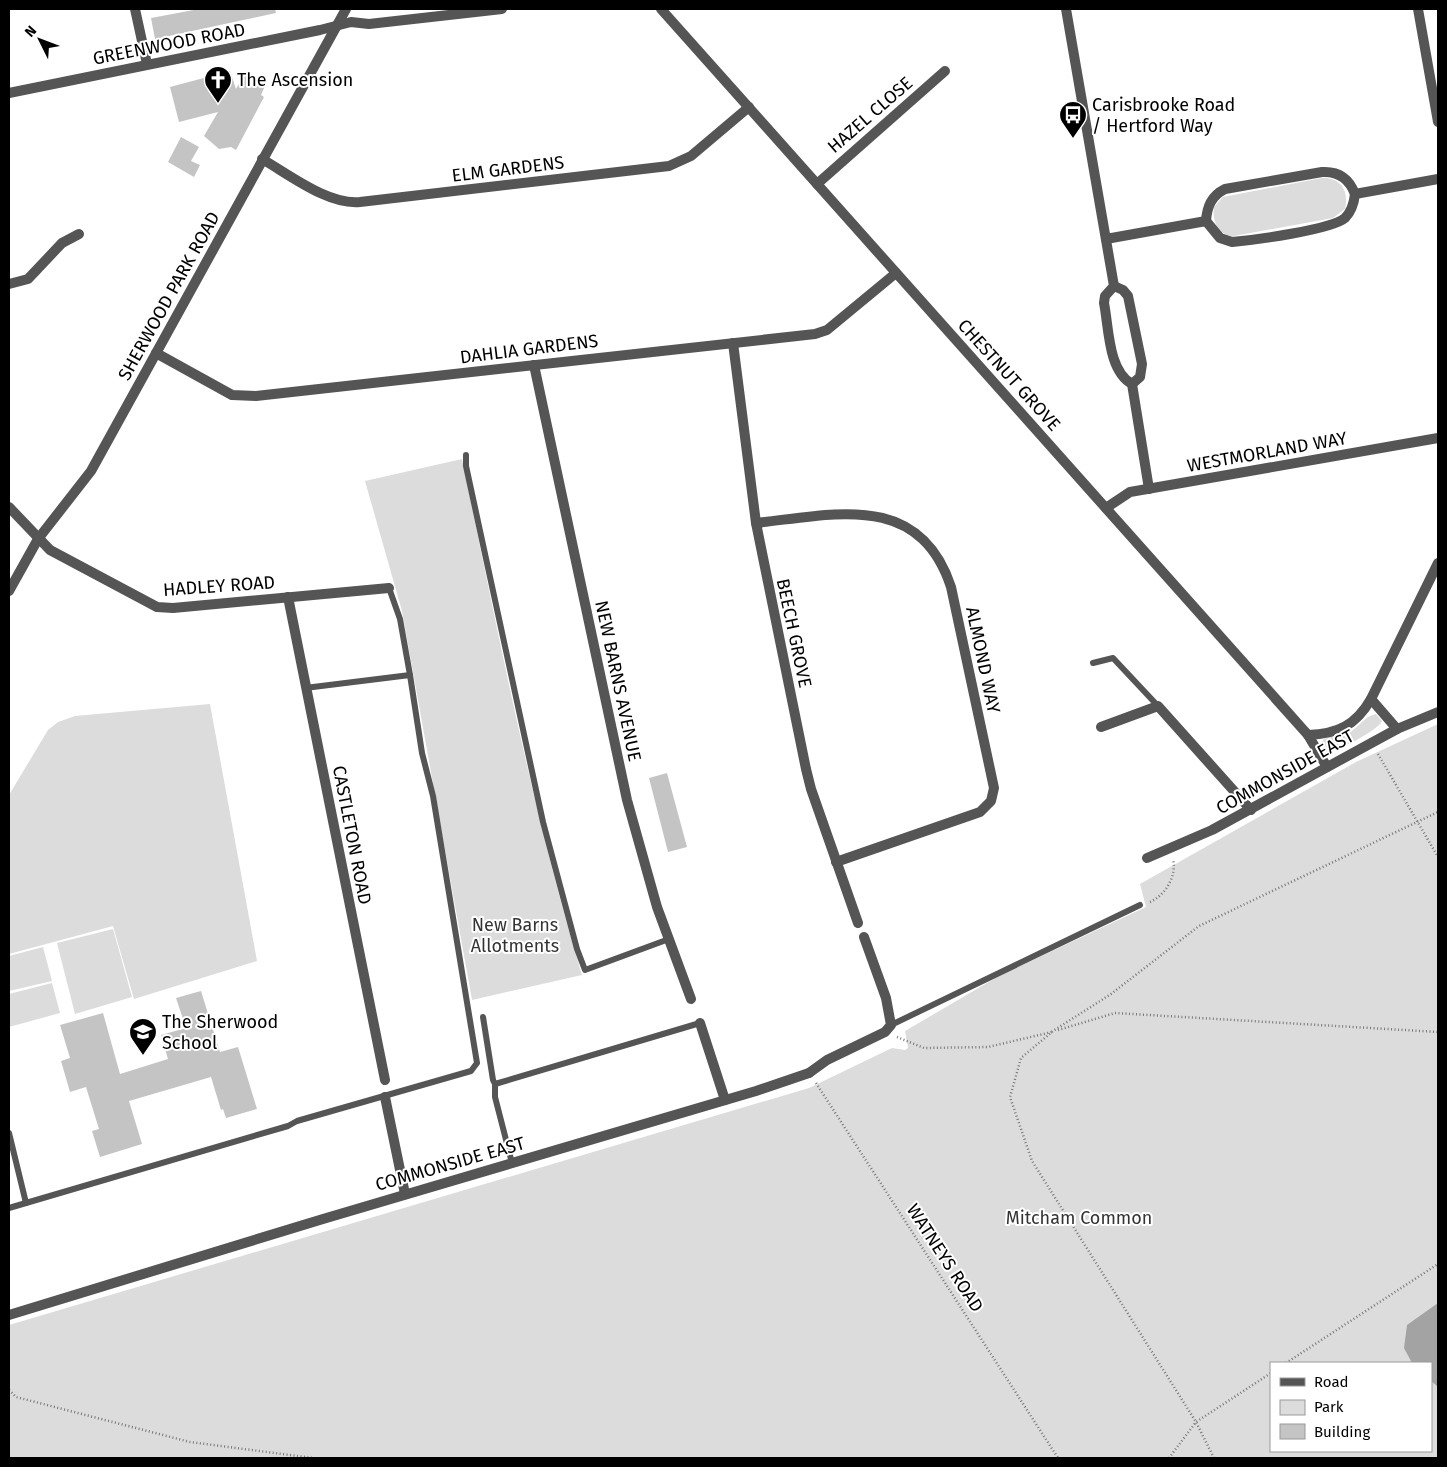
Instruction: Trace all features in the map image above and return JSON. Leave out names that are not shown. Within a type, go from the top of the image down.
[{"type":"street","points":[[135,9],[148,64]]},
{"type":"street","name":"SHERWOOD PARK ROAD","points":[[9,590],[38,539],[91,471],[346,9]]},
{"type":"street","name":"GREENWOOD ROAD","points":[[9,93],[336,27],[351,22],[369,24],[502,9]]},
{"type":"street","name":"CHESTNUT GROVE","points":[[661,9],[1308,735],[1327,767]]},
{"type":"street","points":[[1066,9],[1114,286]]},
{"type":"street","points":[[1418,9],[1438,122]]},
{"type":"street","name":"HAZEL CLOSE","points":[[817,184],[945,71]]},
{"type":"street","name":"ELM GARDENS","points":[[262,159],[331,198],[349,203],[360,202],[669,166],[691,156],[749,107]]},
{"type":"street","points":[[1328,171],[1343,176],[1352,186],[1355,194],[1351,210],[1346,217],[1331,225],[1232,242],[1220,238],[1206,222],[1207,212],[1213,198],[1225,189],[1328,171]]},
{"type":"street","points":[[1355,194],[1438,179]]},
{"type":"street","points":[[1106,239],[1206,222]]},
{"type":"street","points":[[9,284],[28,279],[62,243],[79,234]]},
{"type":"street","name":"DAHLIA GARDENS","points":[[156,353],[215,387],[232,395],[244,397],[815,334],[827,330],[896,273]]},
{"type":"street","points":[[1114,286],[1109,290],[1104,303],[1115,364],[1125,380],[1132,384]]},
{"type":"street","points":[[1114,286],[1128,296],[1141,355],[1142,371],[1138,380],[1132,384]]},
{"type":"street","name":"BEECH GROVE","points":[[734,343],[756,523],[807,776],[858,922]]},
{"type":"street","name":"NEW BARNS AVENUE","points":[[534,365],[627,800],[668,940],[691,999]]},
{"type":"street","points":[[1132,384],[1149,488]]},
{"type":"street","name":"WESTMORLAND WAY","points":[[1106,508],[1124,495],[1149,488],[1438,438]]},
{"type":"street","name":"HADLEY ROAD","points":[[9,507],[50,550],[157,607],[173,608],[389,588]]},
{"type":"street","name":"ALMOND WAY","points":[[756,523],[854,512],[883,517],[918,536],[941,564],[951,587],[994,788],[991,801],[980,812],[836,862]]},
{"type":"street","points":[[1308,735],[1340,730],[1354,722],[1371,698],[1438,563]]},
{"type":"street","name":"CASTLETON ROAD","points":[[288,597],[385,1080]]},
{"type":"street","points":[[1371,698],[1397,729]]},
{"type":"street","points":[[1101,727],[1158,706],[1251,810]]},
{"type":"street","name":"COMMONSIDE EAST","points":[[1146,858],[1170,849],[1251,810],[1397,729],[1438,712]]},
{"type":"street","points":[[864,937],[886,998],[888,1029]]},
{"type":"street","points":[[700,1022],[725,1100]]},
{"type":"street","name":"COMMONSIDE EAST","points":[[9,1315],[405,1194],[725,1100],[809,1073],[827,1060],[888,1029]]},
{"type":"street","points":[[386,1096],[405,1194]]},
{"type":"lane","points":[[466,454],[468,476],[543,822],[577,949],[585,970],[668,940]]},
{"type":"lane","points":[[9,1208],[288,1126],[297,1121],[471,1071],[477,1064],[400,619],[389,588]]},
{"type":"lane","points":[[1093,663],[1113,658],[1158,706]]},
{"type":"lane","points":[[305,688],[410,675]]},
{"type":"lane","points":[[888,1029],[1140,905]]},
{"type":"lane","points":[[483,1017],[493,1080],[496,1084],[495,1097],[512,1163]]},
{"type":"lane","points":[[496,1084],[700,1022]]},
{"type":"lane","points":[[9,1133],[26,1203]]},
{"type":"path","points":[[1372,743],[1438,857]]},
{"type":"path","points":[[1214,1458],[1196,1422],[1032,1160],[1010,1097],[1021,1058],[1053,1032],[1111,994],[1200,926],[1438,812]]},
{"type":"path","points":[[1140,905],[1156,900],[1166,890],[1174,866],[1170,849]]},
{"type":"path","points":[[888,1029],[924,1048],[988,1047],[1053,1032],[1115,1013],[1438,1032]]},
{"type":"path","name":"WATNEYS ROAD","points":[[809,1073],[1058,1458]]},
{"type":"path","points":[[1288,1362],[1438,1264]]},
{"type":"path","points":[[1169,1458],[1196,1422],[1270,1374]]},
{"type":"path","points":[[9,1390],[16,1397],[190,1442],[313,1458]]},
{"type":"green space","points":[[1329,178],[1339,183],[1346,196],[1345,209],[1333,218],[1234,236],[1220,231],[1217,227],[1214,207],[1223,197]]},
{"type":"green space","name":"New Barns Allotments","points":[[462,459],[531,783],[582,975],[472,1000],[402,611],[365,481]]},
{"type":"green space","points":[[210,704],[257,961],[134,999],[113,926],[9,954],[9,795],[48,730],[58,722],[75,716]]},
{"type":"green space","points":[[1376,714],[1382,721],[1373,730],[1345,746],[1324,752],[1321,743],[1324,739],[1348,733],[1368,717]]},
{"type":"green space","name":"Mitcham Common","points":[[1438,724],[1438,1458],[9,1458],[9,1325],[809,1088],[892,1048],[905,1050],[908,1048],[905,1031],[999,976],[1146,907],[1140,884],[1356,762]]},
{"type":"green space","points":[[113,929],[132,997],[75,1014],[57,943]]},
{"type":"green space","points":[[43,947],[52,981],[9,991],[9,956]]},
{"type":"green space","points":[[52,983],[60,1013],[9,1027],[9,994]]},
{"type":"shaded area","points":[[1438,1303],[1438,1402],[1437,1386],[1432,1382],[1432,1362],[1411,1362],[1404,1348],[1407,1325]]},
{"type":"building","points":[[199,9],[275,9],[276,13],[155,39],[151,18]]},
{"type":"building","name":"The Ascension","points":[[230,71],[236,89],[244,74],[265,86],[261,95],[264,97],[236,150],[231,147],[219,149],[204,136],[218,112],[179,122],[170,87]]},
{"type":"building","points":[[181,137],[199,147],[191,161],[200,165],[194,177],[168,162]]},
{"type":"building","points":[[667,773],[687,847],[668,852],[649,778]]},
{"type":"building","points":[[201,991],[220,1052],[238,1047],[257,1109],[226,1118],[223,1109],[221,1110],[211,1077],[129,1101],[142,1144],[100,1157],[92,1131],[99,1129],[86,1087],[70,1092],[61,1061],[70,1058],[60,1025],[103,1013],[120,1074],[168,1059],[161,1035],[186,1028],[176,998]]},
{"type":"place","name":"The Ascension","points":[[218,104]]},
{"type":"place","name":"Carisbrooke Road / Hertford Way","points":[[1073,139]]},
{"type":"place","name":"The Sherwood School","points":[[143,1056]]}]
